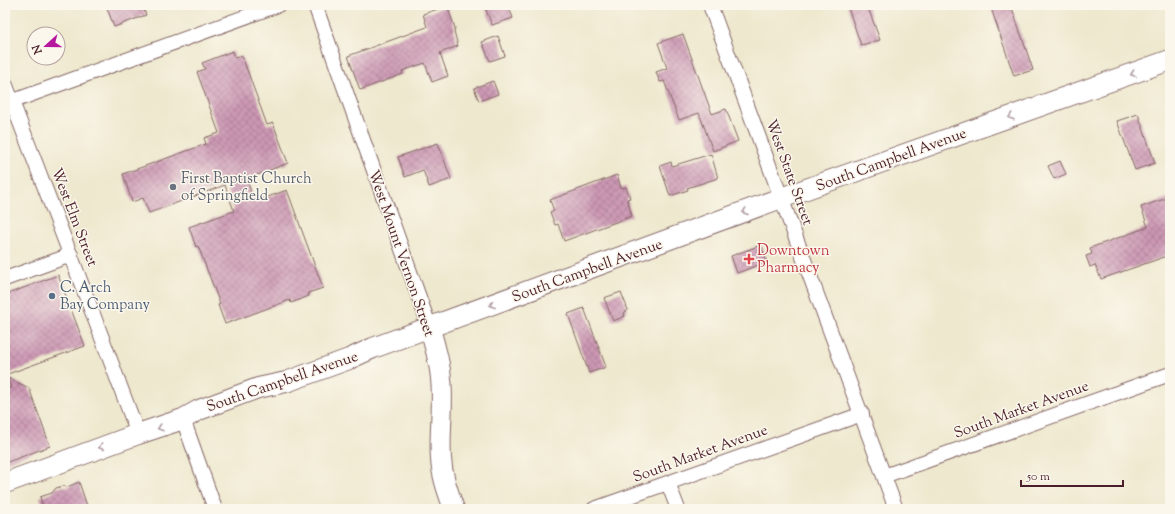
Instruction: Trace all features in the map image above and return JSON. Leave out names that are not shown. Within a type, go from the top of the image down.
[{"type":"main road","name":"South Campbell Avenue","points":[[5,483],[183,419],[199,410],[258,388],[286,382],[781,198],[1170,60]]},
{"type":"main road","name":"West Mount Vernon Street","points":[[430,328],[438,357],[441,378],[441,457],[443,477],[454,509]]},
{"type":"street","points":[[8,103],[278,5]]},
{"type":"street","name":"West Mount Vernon Street","points":[[315,5],[430,328]]},
{"type":"street","name":"West State Street","points":[[710,5],[896,509]]},
{"type":"street","name":"West Elm Street","points":[[5,82],[8,103],[71,255],[138,434]]},
{"type":"street","points":[[5,279],[71,255]]},
{"type":"street","name":"South Market Avenue","points":[[884,476],[1170,374]]},
{"type":"street","name":"South Market Avenue","points":[[594,509],[862,414]]},
{"type":"street","points":[[183,419],[215,509]]},
{"type":"street","points":[[668,483],[678,509]]},
{"type":"building","points":[[106,5],[142,5],[146,15],[114,27]]},
{"type":"building","points":[[484,5],[508,5],[513,18],[492,25]]},
{"type":"building","points":[[847,5],[867,5],[880,40],[861,45]]},
{"type":"building","points":[[990,5],[1011,5],[1033,70],[1014,76]]},
{"type":"building","points":[[447,6],[455,28],[454,31],[458,46],[440,53],[448,76],[432,82],[425,63],[402,71],[403,74],[360,90],[348,56],[427,27],[423,14]]},
{"type":"building","points":[[683,34],[712,114],[726,109],[738,141],[713,151],[699,113],[679,120],[664,81],[660,82],[656,72],[667,68],[658,43]]},
{"type":"building","points":[[498,36],[505,56],[490,61],[482,42]]},
{"type":"building","name":"First Baptist Church of Springfield","points":[[233,51],[235,58],[242,56],[267,125],[273,123],[288,163],[247,179],[254,202],[287,190],[323,288],[308,293],[309,296],[291,303],[290,300],[225,324],[218,305],[220,304],[198,246],[196,247],[189,227],[234,211],[225,185],[149,213],[143,198],[132,202],[123,174],[206,144],[204,138],[219,133],[197,72],[205,69],[202,63]]},
{"type":"building","points":[[493,81],[498,94],[479,101],[474,88]]},
{"type":"building","points":[[1138,114],[1155,163],[1135,170],[1117,121]]},
{"type":"building","points":[[438,143],[451,179],[429,187],[423,170],[405,177],[398,157]]},
{"type":"building","points":[[711,154],[718,178],[687,188],[688,190],[670,196],[660,166],[671,162],[672,166]]},
{"type":"building","points":[[1060,161],[1066,174],[1054,179],[1048,166]]},
{"type":"building","points":[[617,175],[621,188],[626,187],[630,198],[627,199],[632,216],[564,241],[558,224],[555,225],[550,212],[554,211],[550,200]]},
{"type":"building","points":[[1170,197],[1170,255],[1101,279],[1095,265],[1090,267],[1086,256],[1092,254],[1090,248],[1148,227],[1141,207]]},
{"type":"building","name":"Downtown Pharmacy","points":[[761,245],[767,262],[737,273],[731,256]]},
{"type":"building","points":[[58,275],[85,346],[5,375],[5,295]]},
{"type":"building","points":[[621,292],[628,310],[624,313],[625,316],[613,321],[604,298]]},
{"type":"building","points":[[584,308],[606,367],[589,373],[568,314]]},
{"type":"building","points":[[8,378],[29,388],[50,446],[5,463],[5,390],[11,388]]},
{"type":"building","points":[[79,482],[88,509],[44,509],[40,497],[52,493],[56,488],[63,486],[67,487]]},
{"type":"place","name":"First Baptist Church of Springfield","points":[[173,187]]},
{"type":"place","name":"Downtown Pharmacy","points":[[749,259]]},
{"type":"place","name":"C. Arch Bay Company","points":[[52,296]]}]
